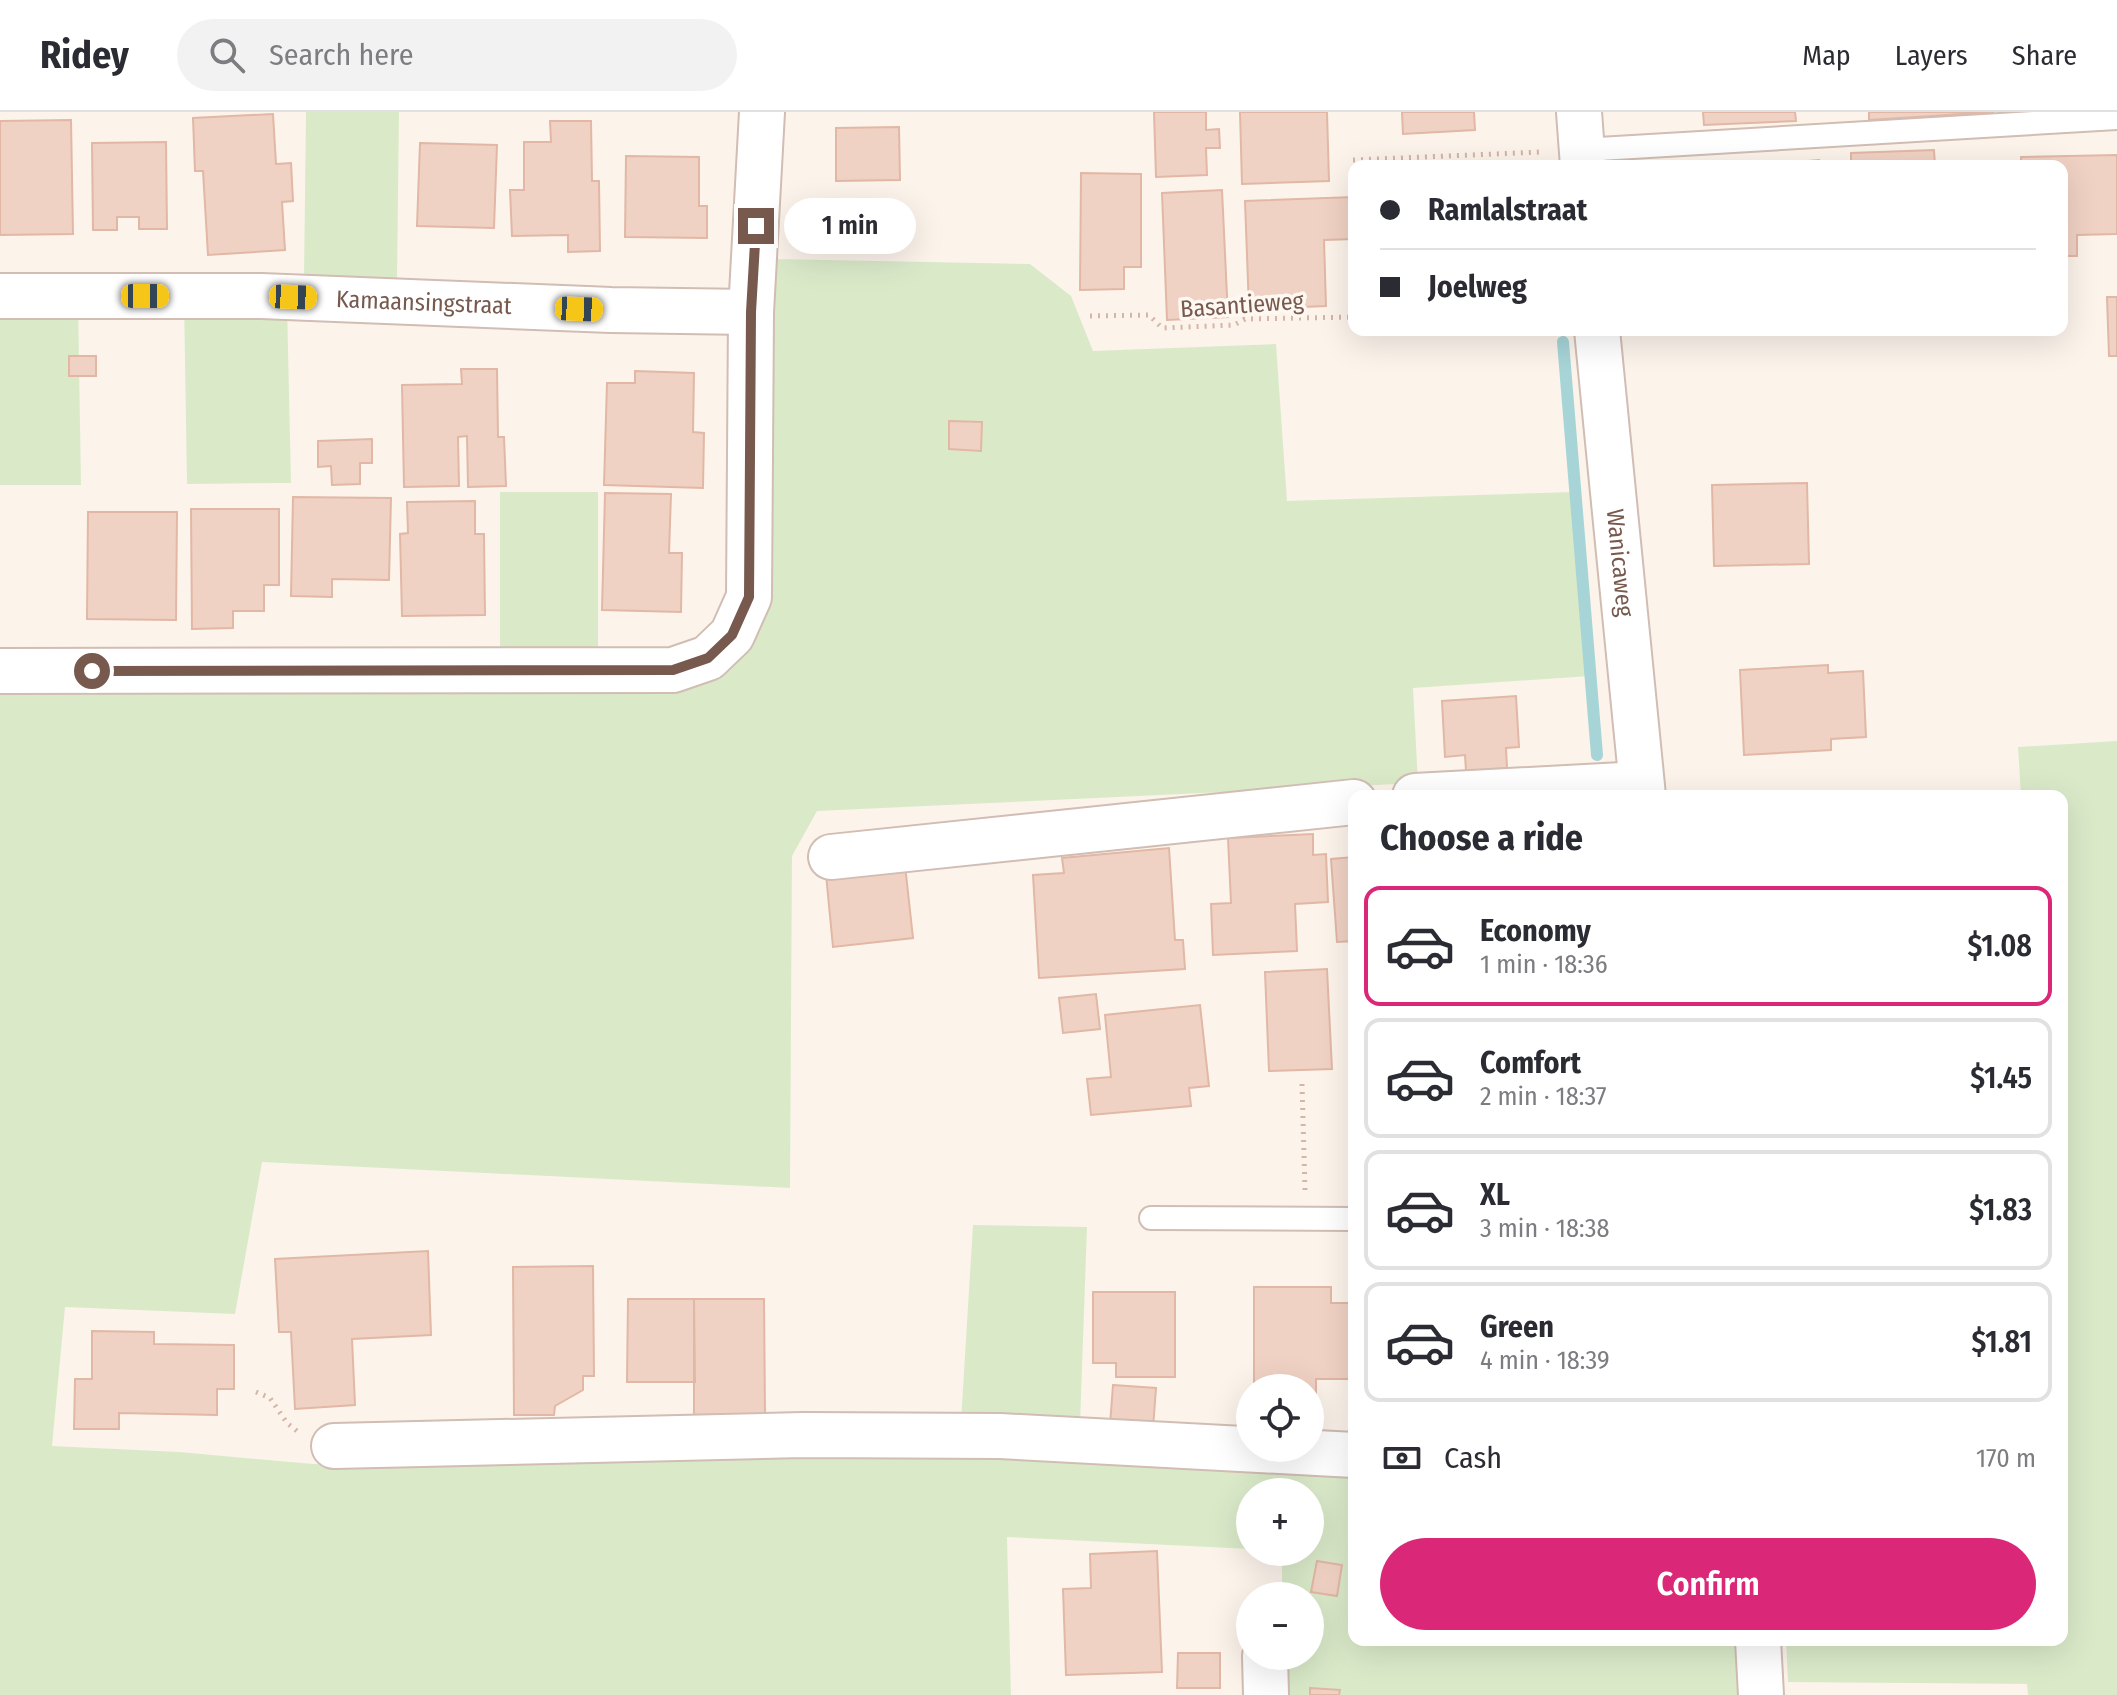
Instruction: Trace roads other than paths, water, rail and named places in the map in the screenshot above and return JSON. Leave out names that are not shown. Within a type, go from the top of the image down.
[{"type":"street","points":[[0,671],[673,670],[708,658],[732,635],[749,597],[751,312],[762,112]]},
{"type":"street","name":"Kamaansingstraat","points":[[0,296],[261,296],[611,310],[751,312]]},
{"type":"street","name":"Wanicaweg","points":[[1598,336],[1642,790]]},
{"type":"street","points":[[831,857],[1348,803]]},
{"type":"street","points":[[334,1446],[894,1435],[1000,1436],[1348,1455]]},
{"type":"street","points":[[1758,1646],[1761,1695]]},
{"type":"street","points":[[1265,1670],[1266,1695]]},
{"type":"lane","points":[[1581,143],[2117,118]]},
{"type":"lane","points":[[1151,1218],[1348,1219]]},
{"type":"waterway","points":[[1563,342],[1597,755]]}]
